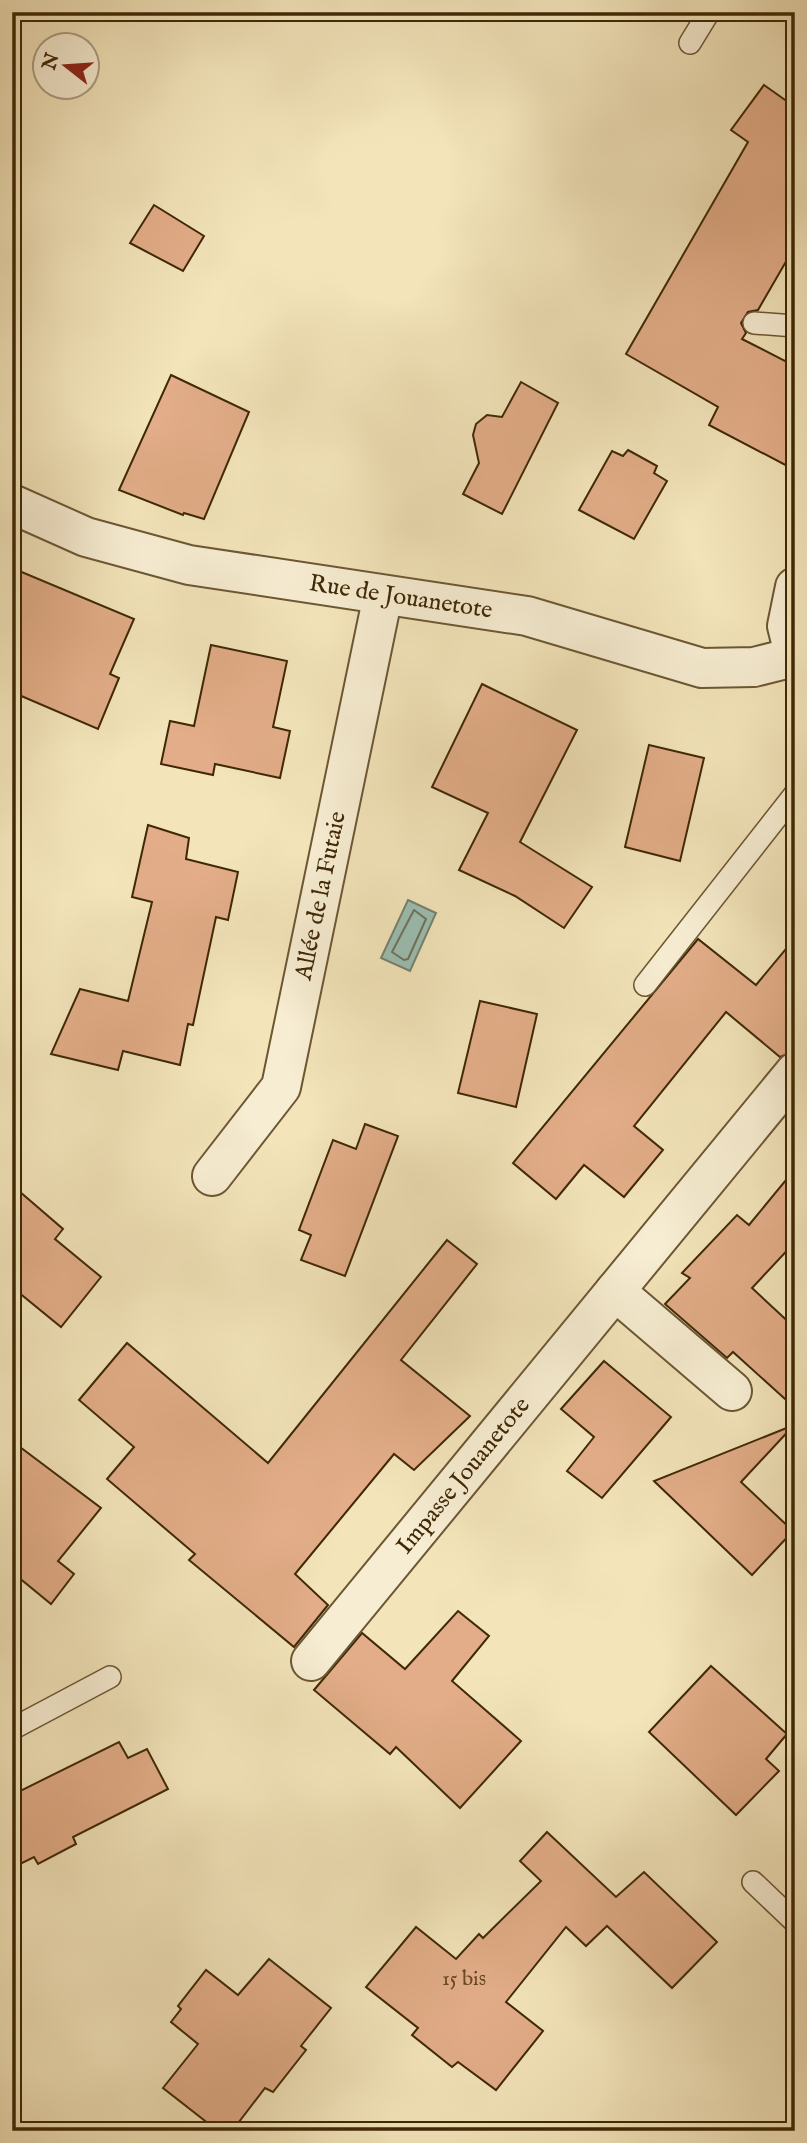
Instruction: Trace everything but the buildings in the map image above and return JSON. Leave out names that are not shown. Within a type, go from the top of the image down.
[{"type":"street","name":"Rue de Jouanetote","points":[[12,504],[86,537],[189,565],[527,616],[702,668],[754,667],[794,657]]},
{"type":"street","points":[[794,657],[787,626],[795,587]]},
{"type":"street","name":"Allée de la Futaie","points":[[212,1176],[281,1087],[383,595]]},
{"type":"street","name":"Impasse Jouanetote","points":[[311,1661],[795,1072]]},
{"type":"street","points":[[615,1291],[732,1391]]},
{"type":"lane","points":[[690,43],[709,12]]},
{"type":"lane","points":[[754,323],[795,326]]},
{"type":"lane","points":[[645,985],[795,794]]},
{"type":"lane","points":[[12,1729],[110,1677]]},
{"type":"lane","points":[[753,1882],[795,1922]]},
{"type":"water","points":[[408,900],[436,913],[410,971],[381,958]]}]
